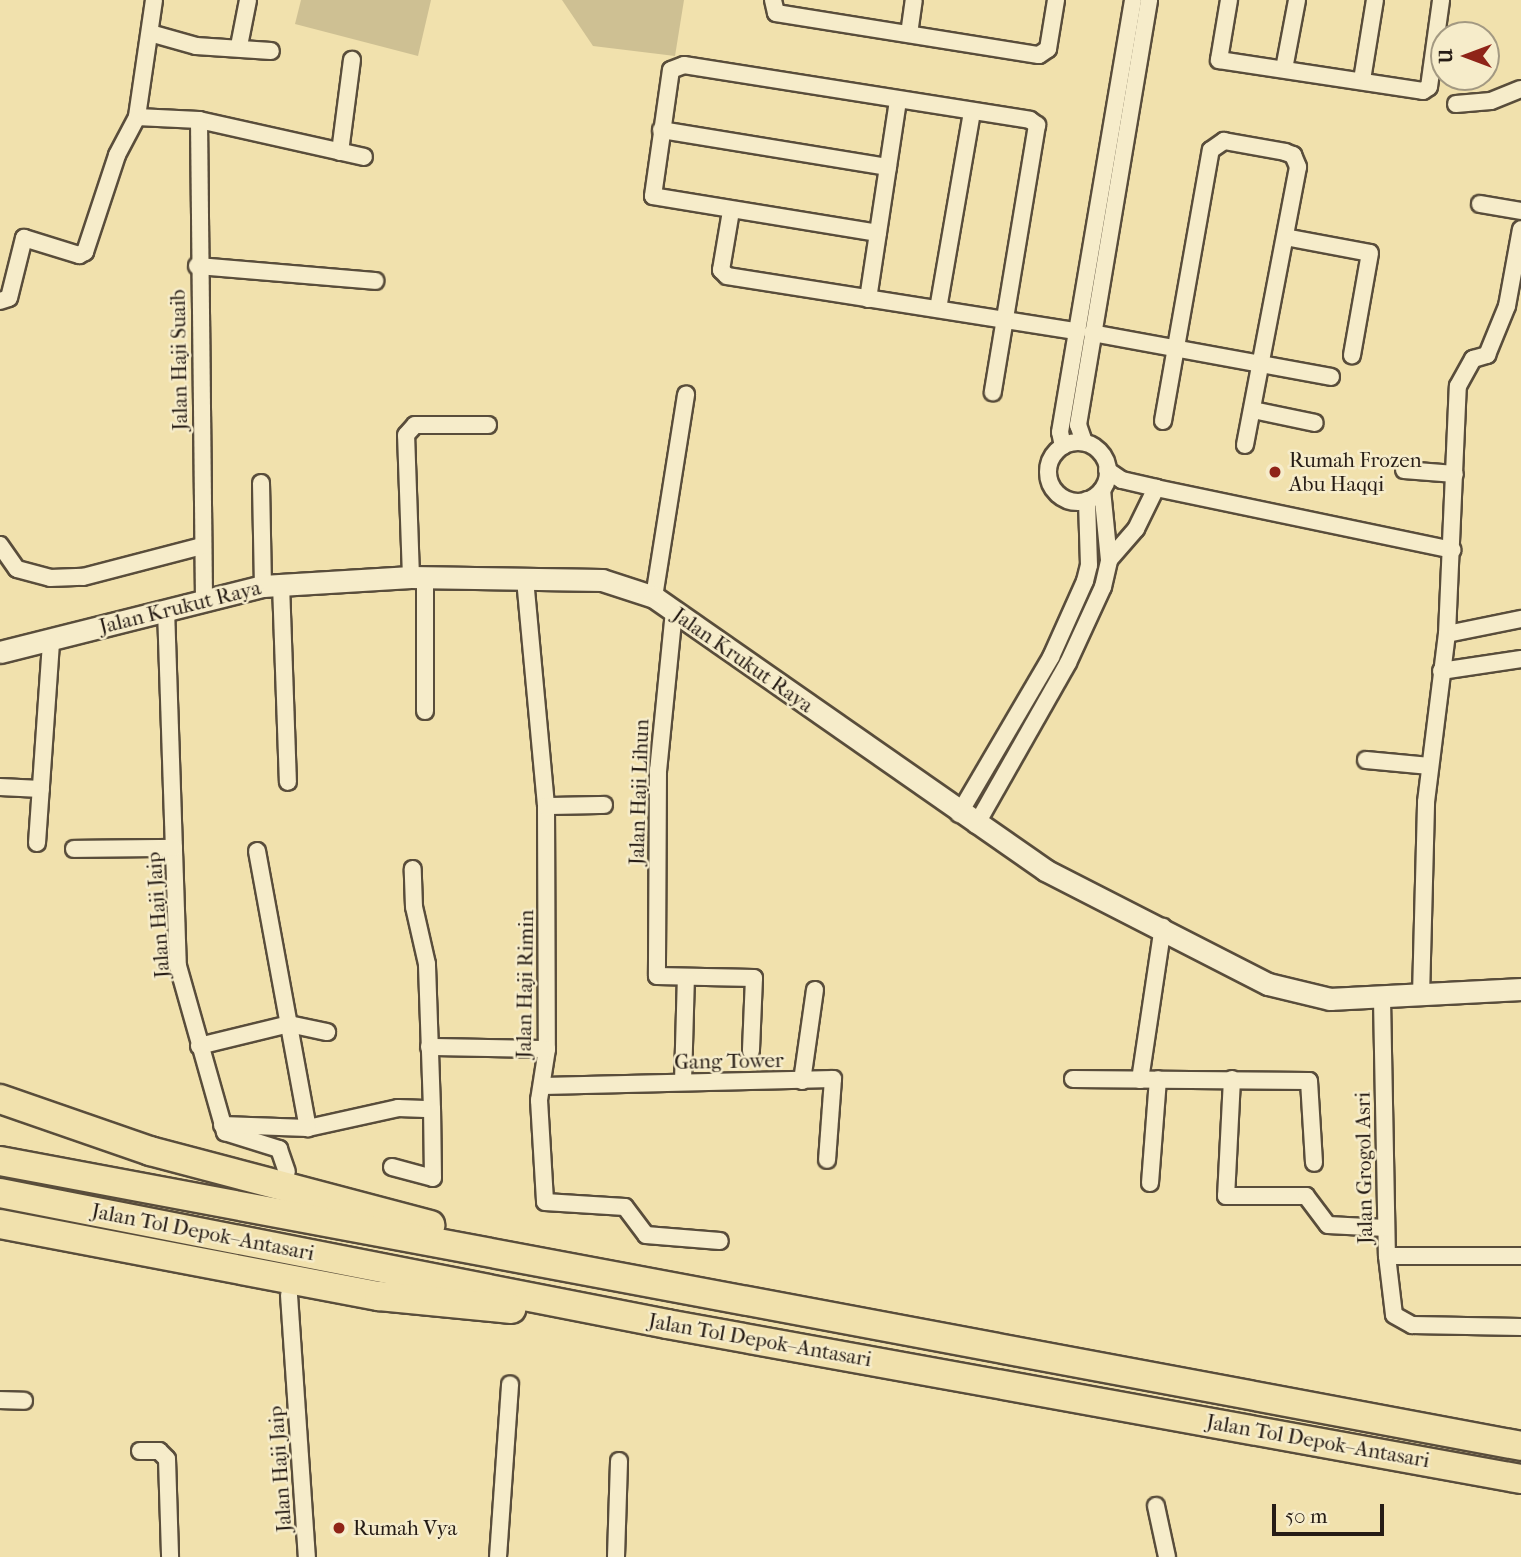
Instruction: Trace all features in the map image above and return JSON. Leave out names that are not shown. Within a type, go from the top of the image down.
[{"type":"highway","points":[[0,1099],[150,1151],[652,1285]]},
{"type":"highway","name":"Jalan Tol Depok–Antasari","points":[[0,1161],[1521,1446]]},
{"type":"highway","name":"Jalan Tol Depok–Antasari","points":[[0,1192],[667,1324],[1521,1479]]},
{"type":"highway","points":[[0,1224],[379,1296],[667,1324]]},
{"type":"street","points":[[0,301],[9,298],[24,238],[79,255],[85,252],[117,155],[136,117],[154,0]]},
{"type":"street","points":[[239,46],[248,0]]},
{"type":"street","points":[[773,0],[776,13],[1039,55],[1048,49],[1056,0]]},
{"type":"street","points":[[909,34],[914,0]]},
{"type":"street","points":[[1113,172],[1133,0]]},
{"type":"street","points":[[1063,446],[1060,432],[1084,332],[1113,172],[1149,0]]},
{"type":"street","points":[[1229,0],[1219,60],[1427,90],[1441,0]]},
{"type":"street","points":[[1284,69],[1297,0]]},
{"type":"street","points":[[1362,80],[1374,0]]},
{"type":"street","points":[[150,33],[196,46],[239,46],[271,51]]},
{"type":"street","points":[[341,152],[352,60]]},
{"type":"street","points":[[878,233],[731,211],[653,196],[668,75],[679,64],[972,111],[1037,125],[1007,320],[993,392]]},
{"type":"street","points":[[1456,104],[1491,101],[1521,89]]},
{"type":"street","points":[[868,299],[898,100]]},
{"type":"street","points":[[937,309],[972,111]]},
{"type":"street","points":[[136,117],[199,120],[364,157]]},
{"type":"street","name":"Jalan Haji Suaib","points":[[199,120],[197,266],[204,599]]},
{"type":"street","points":[[662,130],[888,167]]},
{"type":"street","points":[[1163,421],[1214,144],[1224,141],[1293,155],[1298,167],[1245,445]]},
{"type":"street","points":[[1480,204],[1521,211]]},
{"type":"street","points":[[731,211],[721,270],[727,276],[1084,332],[1331,377]]},
{"type":"street","points":[[1421,996],[1430,766],[1447,634],[1453,550],[1458,386],[1473,359],[1487,355],[1514,306],[1521,229]]},
{"type":"street","points":[[1285,237],[1370,253],[1352,355]]},
{"type":"street","points":[[197,266],[375,281]]},
{"type":"street","points":[[1084,332],[1077,425],[1084,442]]},
{"type":"street","points":[[654,597],[686,395]]},
{"type":"street","points":[[1252,410],[1315,423]]},
{"type":"street","points":[[425,711],[418,577],[406,435],[415,425],[488,425]]},
{"type":"street","points":[[1087,500],[1062,497],[1051,484],[1051,458],[1063,446],[1084,442],[1098,449],[1105,481],[1109,565]]},
{"type":"street","points":[[1404,470],[1455,474]]},
{"type":"street","points":[[967,819],[1051,657],[1089,565],[1087,500],[1105,481],[1122,480],[1453,550]]},
{"type":"street","points":[[261,483],[262,536],[269,579],[288,782]]},
{"type":"street","points":[[967,819],[1068,663],[1109,565],[1136,529],[1156,488]]},
{"type":"street","points":[[0,545],[17,569],[50,579],[83,577],[202,553]]},
{"type":"street","points":[[1089,565],[1109,565]]},
{"type":"street","name":"Jalan Krukut Raya","points":[[0,652],[51,641],[269,579],[418,577],[602,580],[654,597],[967,819],[1045,870],[1163,927],[1268,984],[1310,997],[1382,999],[1521,989]]},
{"type":"street","name":"Jalan Haji Rimin","points":[[525,579],[546,806],[547,1049],[539,1100],[545,1202],[625,1208],[646,1235],[720,1241]]},
{"type":"street","name":"Jalan Haji Jaip","points":[[166,609],[178,966],[222,1125]]},
{"type":"street","name":"Jalan Haji Lihun","points":[[674,611],[659,770],[657,976],[686,977]]},
{"type":"street","points":[[1447,634],[1521,619]]},
{"type":"street","points":[[37,843],[51,641]]},
{"type":"street","points":[[1441,671],[1521,659]]},
{"type":"street","points":[[1366,760],[1430,766]]},
{"type":"street","points":[[0,787],[41,789]]},
{"type":"street","points":[[546,806],[604,805]]},
{"type":"street","points":[[74,849],[174,848]]},
{"type":"street","points":[[257,851],[308,1128]]},
{"type":"street","points":[[392,1167],[433,1178],[427,964],[414,907],[413,869]]},
{"type":"street","points":[[1140,1080],[1163,927]]},
{"type":"street","points":[[683,1082],[686,977],[754,978],[751,1051]]},
{"type":"street","points":[[802,1081],[815,990]]},
{"type":"street","name":"Jalan Grogol Asri","points":[[1382,999],[1387,1256],[1394,1315],[1412,1325],[1521,1327]]},
{"type":"street","points":[[199,1046],[289,1024],[327,1032]]},
{"type":"street","points":[[429,1047],[547,1049]]},
{"type":"street","name":"Gang Tower","points":[[543,1086],[834,1079],[827,1160]]},
{"type":"street","points":[[1073,1079],[1232,1079],[1312,1084],[1314,1163]]},
{"type":"street","points":[[1150,1183],[1158,1079]]},
{"type":"street","points":[[1232,1079],[1226,1196],[1304,1196],[1328,1226],[1386,1228]]},
{"type":"street","points":[[222,1125],[308,1128],[398,1108],[432,1109]]},
{"type":"street","points":[[222,1125],[228,1135],[279,1149],[287,1171]]},
{"type":"street","points":[[1387,1256],[1521,1256]]},
{"type":"street","name":"Jalan Haji Jaip","points":[[289,1295],[307,1557]]},
{"type":"street","points":[[498,1557],[510,1384]]},
{"type":"street","points":[[0,1400],[24,1401]]},
{"type":"street","points":[[140,1451],[159,1451],[167,1459],[170,1557]]},
{"type":"street","points":[[616,1557],[619,1461]]},
{"type":"street","points":[[1156,1506],[1167,1557]]},
{"type":"shaded area","points":[[301,0],[431,0],[418,56],[295,24]]},
{"type":"shaded area","points":[[562,0],[684,0],[675,56],[593,46]]},
{"type":"place","name":"Rumah Frozen Abu Haqqi","points":[[1275,472]]},
{"type":"place","name":"Rumah Vya","points":[[339,1528]]}]
